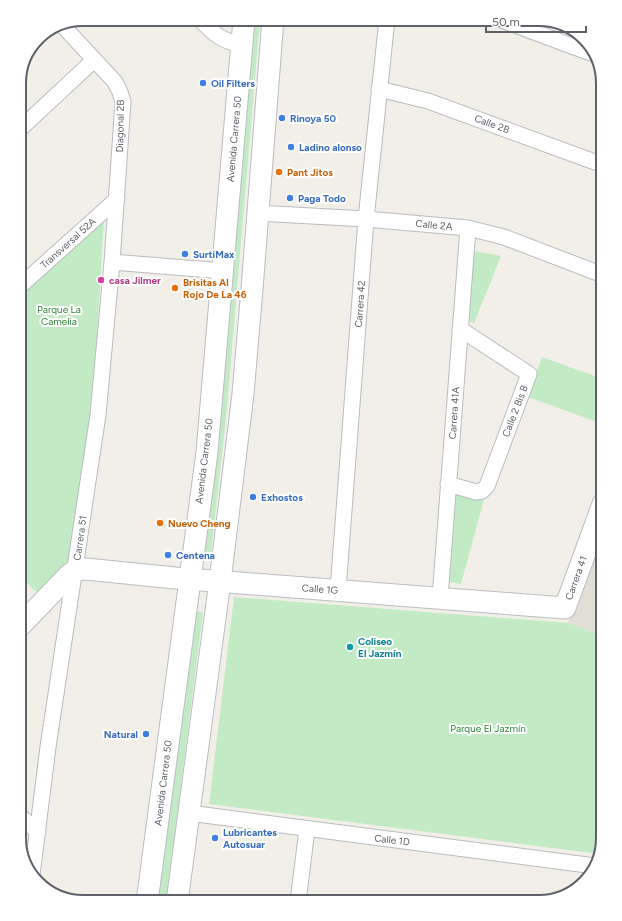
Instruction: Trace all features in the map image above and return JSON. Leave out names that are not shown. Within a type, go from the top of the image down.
[{"type":"main road","name":"Avenida Carrera 50","points":[[148,895],[206,452],[243,26]]},
{"type":"main road","points":[[178,895],[220,581],[243,394],[272,26]]},
{"type":"main road","name":"Carrera 41","points":[[565,608],[596,523]]},
{"type":"main road","name":"Calle 1G","points":[[76,570],[86,569],[189,579],[565,608]]},
{"type":"main road","points":[[26,620],[61,582],[76,570]]},
{"type":"street","points":[[206,26],[211,32],[222,39],[231,43],[242,45]]},
{"type":"street","name":"Carrera 42","points":[[338,590],[366,218],[386,26]]},
{"type":"street","points":[[518,26],[586,51]]},
{"type":"street","name":"Diagonal 2B","points":[[66,29],[115,82],[120,92],[123,102],[117,199]]},
{"type":"street","points":[[26,123],[94,60]]},
{"type":"street","name":"Calle 2B","points":[[379,89],[428,101],[596,162]]},
{"type":"street","name":"Carrera 51","points":[[33,865],[48,747],[76,570],[98,415],[117,199]]},
{"type":"street","name":"Transversal 52A","points":[[26,281],[117,199]]},
{"type":"street","name":"Calle 2A","points":[[257,213],[366,218],[468,228],[504,237],[596,272]]},
{"type":"street","name":"Carrera 41A","points":[[440,598],[468,228]]},
{"type":"street","points":[[112,262],[223,272]]},
{"type":"street","name":"Calle 2 Bis B","points":[[448,484],[476,492],[482,491],[487,486],[529,374],[460,329]]},
{"type":"street","name":"Calle 1D","points":[[189,813],[589,865]]},
{"type":"street","points":[[26,821],[38,832]]},
{"type":"street","points":[[299,895],[307,829]]},
{"type":"shaded area","points":[[596,552],[596,633],[568,623]]},
{"type":"green space","points":[[250,26],[259,26],[226,419],[211,552],[203,551]]},
{"type":"green space","name":"Parque La Camelia","points":[[104,217],[93,407],[70,559],[39,594],[26,582],[26,289]]},
{"type":"green space","points":[[474,251],[501,256],[474,323],[466,320]]},
{"type":"green space","points":[[542,357],[596,376],[596,421],[528,397]]},
{"type":"green space","points":[[451,490],[485,495],[461,584],[445,581]]},
{"type":"green space","name":"Parque El Jazmín","points":[[234,597],[568,623],[596,633],[596,845],[594,853],[209,804]]},
{"type":"green space","points":[[194,611],[203,612],[167,895],[156,895]]},
{"type":"place","name":"Oil Filters","points":[[203,83]]},
{"type":"place","name":"Rinoya 50","points":[[282,118]]},
{"type":"place","name":"Ladino alonso","points":[[291,147]]},
{"type":"place","name":"Pant Jitos","points":[[279,172]]},
{"type":"place","name":"Paga Todo","points":[[290,198]]},
{"type":"place","name":"SurtiMax","points":[[185,254]]},
{"type":"place","name":"casa Jilmer","points":[[101,280]]},
{"type":"place","name":"Brisitas Al Rojo De La 46","points":[[175,288]]},
{"type":"place","name":"Exhostos","points":[[253,497]]},
{"type":"place","name":"Nuevo Cheng","points":[[160,523]]},
{"type":"place","name":"Centena","points":[[168,555]]},
{"type":"place","name":"Coliseo El Jazmín","points":[[350,647]]},
{"type":"place","name":"Natural","points":[[146,734]]},
{"type":"place","name":"Lubricantes Autosuar","points":[[215,838]]}]
